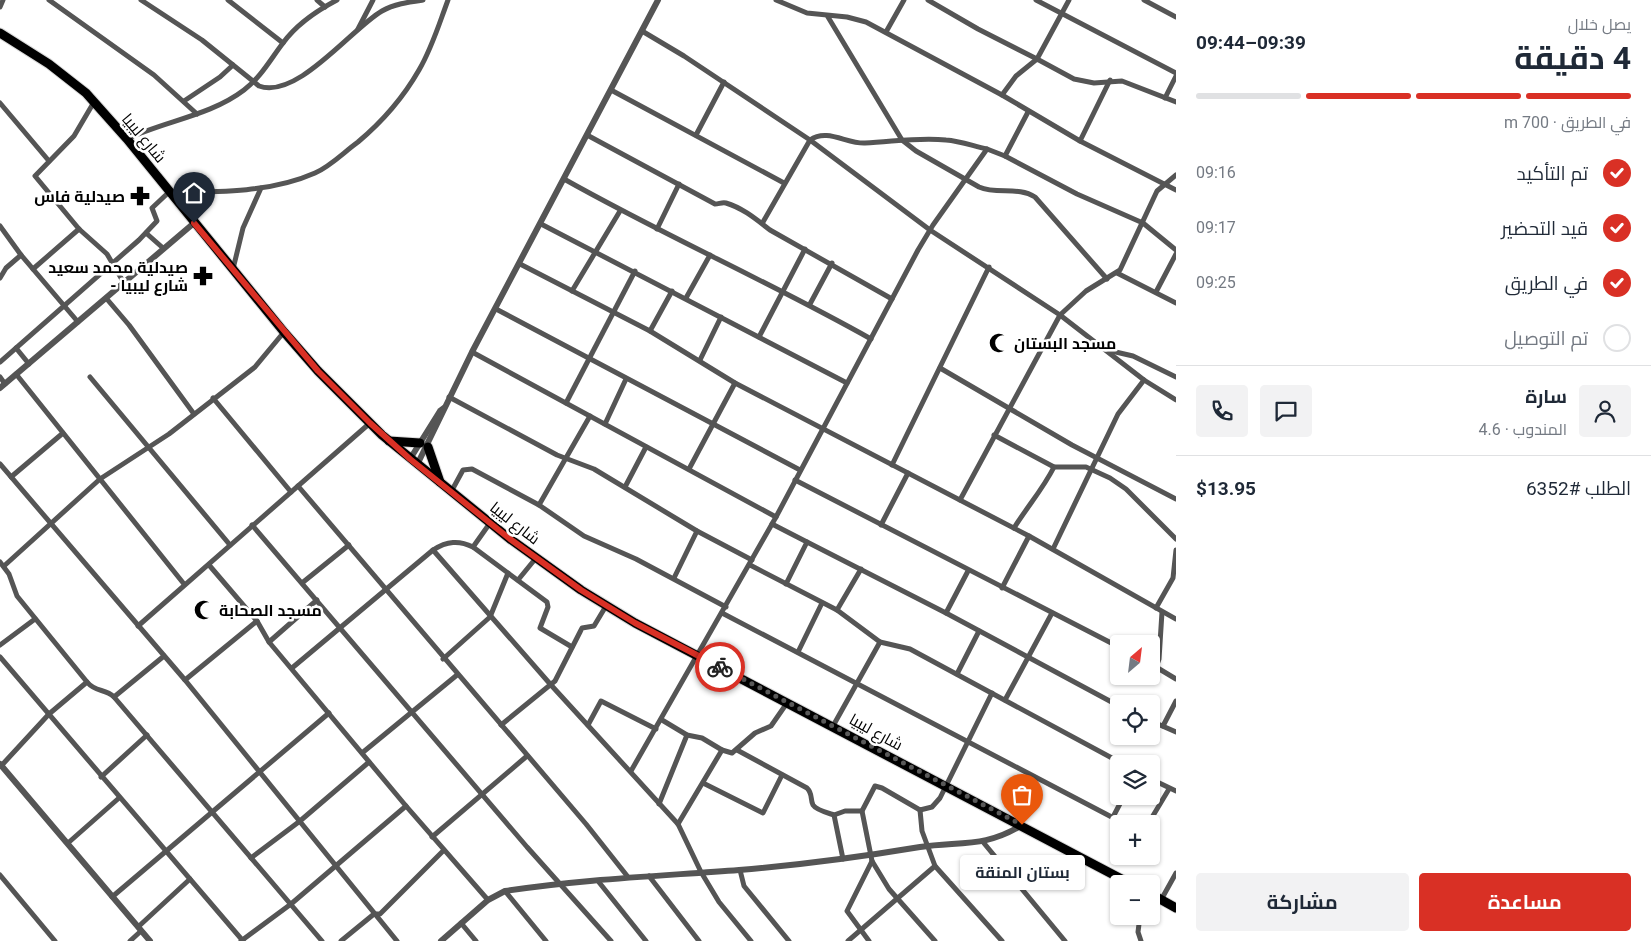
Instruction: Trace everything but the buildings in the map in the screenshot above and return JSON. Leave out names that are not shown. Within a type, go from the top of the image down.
[{"type":"highway","name":"شارع ليبيا","points":[[0,33],[49,64],[94,102],[127,139],[284,332],[370,423],[414,462],[536,558],[606,606],[657,635],[834,726],[1114,875]]},
{"type":"highway","points":[[389,441],[424,445],[440,482]]},
{"type":"highway","points":[[1161,900],[1176,908]]},
{"type":"street","points":[[0,7],[3,0]]},
{"type":"street","points":[[48,0],[154,75],[184,100],[197,114]]},
{"type":"street","points":[[141,0],[202,40],[253,82],[269,88],[285,84],[323,62],[357,31],[389,8],[423,0]]},
{"type":"street","points":[[228,0],[283,43]]},
{"type":"street","points":[[317,0],[325,7]]},
{"type":"street","points":[[127,139],[150,128],[197,114],[234,96],[253,82],[283,43],[325,7],[337,0]]},
{"type":"street","points":[[357,31],[373,0]]},
{"type":"street","points":[[0,362],[146,233],[157,220],[152,208],[169,192],[261,188],[315,173],[328,165],[378,125],[400,100],[420,69],[436,34],[448,0]]},
{"type":"street","points":[[414,462],[658,0]]},
{"type":"street","points":[[776,0],[797,10],[828,17],[847,17],[866,22],[1002,95],[1080,141],[1176,190]]},
{"type":"street","points":[[788,0],[797,10]]},
{"type":"street","points":[[886,32],[904,0]]},
{"type":"street","points":[[928,0],[1056,71],[1084,82],[1094,83],[1110,80],[1129,83],[1176,102]]},
{"type":"street","points":[[1036,0],[1176,74],[1165,98]]},
{"type":"street","points":[[1002,95],[1016,76],[1037,59],[1069,0]]},
{"type":"street","points":[[1144,0],[1176,17]]},
{"type":"street","points":[[828,17],[902,140],[916,151],[988,190],[1019,191],[1035,197],[1057,225],[1107,279]]},
{"type":"street","points":[[642,31],[724,82],[810,140],[930,230],[989,267],[1060,316],[1144,380],[1176,400]]},
{"type":"street","points":[[184,100],[213,82],[233,65]]},
{"type":"street","points":[[1080,141],[1110,80]]},
{"type":"street","points":[[696,135],[724,82]]},
{"type":"street","points":[[611,90],[784,183]]},
{"type":"street","points":[[94,102],[74,136],[35,176],[79,229],[106,254],[124,283]]},
{"type":"street","points":[[0,103],[48,161]]},
{"type":"street","points":[[1005,156],[1028,112]]},
{"type":"street","points":[[587,135],[715,204],[726,202],[763,222],[768,229],[832,263],[892,299]]},
{"type":"street","points":[[763,222],[810,140],[820,135],[866,143],[902,140],[946,140],[987,149],[1005,156],[1077,194],[1143,224],[1176,252],[1156,292]]},
{"type":"street","points":[[631,772],[776,517],[930,230],[964,178],[987,149]]},
{"type":"street","points":[[960,500],[1060,316],[1086,291],[1107,279],[1123,266],[1158,191],[1176,175]]},
{"type":"street","points":[[564,179],[620,211],[810,304],[871,339]]},
{"type":"street","points":[[657,229],[679,184]]},
{"type":"street","points":[[232,270],[244,228],[261,188]]},
{"type":"street","points":[[572,291],[620,211]]},
{"type":"street","points":[[0,377],[3,386],[194,223]]},
{"type":"street","points":[[541,224],[635,271],[847,383]]},
{"type":"street","points":[[0,226],[21,255],[78,322]]},
{"type":"street","points":[[34,269],[79,229]]},
{"type":"street","points":[[146,233],[163,248]]},
{"type":"street","points":[[759,337],[805,249]]},
{"type":"street","points":[[0,278],[2,270],[21,255]]},
{"type":"street","points":[[686,298],[710,255]]},
{"type":"street","points":[[810,304],[832,263]]},
{"type":"street","points":[[520,264],[650,331],[735,382],[822,429],[1029,536],[1176,619]]},
{"type":"street","points":[[892,465],[989,267]]},
{"type":"street","points":[[566,403],[635,271]]},
{"type":"street","points":[[1117,272],[1176,303]]},
{"type":"street","points":[[650,331],[672,291]]},
{"type":"street","points":[[106,298],[129,325],[194,414]]},
{"type":"street","points":[[496,309],[588,360],[800,470]]},
{"type":"street","points":[[700,360],[721,317]]},
{"type":"street","points":[[284,332],[255,367],[149,448],[100,480],[51,525],[2,564],[9,574],[17,596],[86,682],[94,690],[107,692],[114,697],[322,941]]},
{"type":"street","points":[[16,348],[29,364]]},
{"type":"street","points":[[1106,350],[1133,356],[1176,378]]},
{"type":"street","points":[[472,352],[776,517]]},
{"type":"street","points":[[940,368],[1096,458],[1176,499]]},
{"type":"street","points":[[16,374],[184,584]]},
{"type":"street","points":[[90,377],[230,545]]},
{"type":"street","points":[[605,424],[626,380]]},
{"type":"street","points":[[1053,549],[1120,410],[1144,380]]},
{"type":"street","points":[[689,470],[735,382]]},
{"type":"street","points":[[449,397],[565,459],[585,465],[624,487],[786,584],[837,610],[880,642],[910,649],[1110,757]]},
{"type":"street","points":[[213,398],[290,492]]},
{"type":"street","points":[[539,505],[590,416]]},
{"type":"street","points":[[138,626],[184,584],[209,566],[252,525],[370,423]]},
{"type":"street","points":[[11,477],[62,432]]},
{"type":"street","points":[[994,435],[1054,467],[1091,469],[1110,478],[1126,489],[1176,539]]},
{"type":"street","points":[[624,487],[646,446]]},
{"type":"street","points":[[1,466],[185,680],[300,821],[335,868],[397,941]]},
{"type":"street","points":[[1014,528],[1028,506],[1043,488],[1054,467]]},
{"type":"street","points":[[452,492],[464,470],[469,468],[539,505],[584,536],[674,578],[726,607]]},
{"type":"street","points":[[881,526],[908,473]]},
{"type":"street","points":[[796,480],[881,526],[1110,643]]},
{"type":"street","points":[[298,486],[457,675],[586,824],[628,877]]},
{"type":"street","points":[[473,547],[490,523]]},
{"type":"street","points":[[772,524],[946,613],[1110,701]]},
{"type":"street","points":[[252,525],[482,794],[611,941]]},
{"type":"street","points":[[674,578],[697,531]]},
{"type":"street","points":[[1002,588],[1029,536]]},
{"type":"street","points":[[292,668],[433,550],[457,542],[473,547],[548,604],[540,628],[572,647]]},
{"type":"street","points":[[786,584],[808,542]]},
{"type":"street","points":[[302,583],[348,545]]},
{"type":"street","points":[[433,550],[490,617],[678,824],[700,872],[719,902],[751,941]]},
{"type":"street","points":[[1156,608],[1174,578],[1176,550]]},
{"type":"street","points":[[518,580],[536,558]]},
{"type":"street","points":[[209,566],[257,621],[269,642],[369,762],[488,900]]},
{"type":"street","points":[[837,610],[861,569]]},
{"type":"street","points":[[946,613],[968,571]]},
{"type":"street","points":[[444,659],[490,617],[508,573]]},
{"type":"street","points":[[269,642],[317,600]]},
{"type":"street","points":[[798,652],[822,603]]},
{"type":"street","points":[[501,725],[551,685],[558,676],[582,628],[594,626],[606,606]]},
{"type":"street","points":[[1160,643],[1162,612]]},
{"type":"street","points":[[722,613],[1110,815]]},
{"type":"street","points":[[1005,700],[1052,614]]},
{"type":"street","points":[[0,644],[35,619]]},
{"type":"street","points":[[185,680],[257,621]]},
{"type":"street","points":[[957,674],[979,631]]},
{"type":"street","points":[[834,726],[880,642]]},
{"type":"street","points":[[114,697],[164,656]]},
{"type":"street","points":[[0,657],[242,941],[335,868],[406,806]]},
{"type":"street","points":[[1160,669],[1176,679]]},
{"type":"street","points":[[362,753],[457,675]]},
{"type":"street","points":[[86,682],[49,714],[1,764],[150,941]]},
{"type":"street","points":[[920,810],[935,804],[946,787],[992,693]]},
{"type":"street","points":[[588,725],[601,701],[656,729]]},
{"type":"street","points":[[1163,726],[1176,701]]},
{"type":"street","points":[[662,720],[688,735],[702,738],[722,750],[732,753],[738,750],[752,735],[771,726],[788,702]]},
{"type":"street","points":[[112,896],[329,713]]},
{"type":"street","points":[[1160,725],[1176,732]]},
{"type":"street","points":[[101,777],[147,735]]},
{"type":"street","points":[[659,804],[688,735]]},
{"type":"street","points":[[678,824],[722,750]]},
{"type":"street","points":[[738,750],[782,776],[807,788],[812,794],[814,806],[834,815],[844,811],[862,811]]},
{"type":"street","points":[[432,837],[527,756]]},
{"type":"street","points":[[251,858],[300,821],[369,762]]},
{"type":"street","points":[[703,783],[763,813],[782,776]]},
{"type":"street","points":[[1160,784],[1176,791]]},
{"type":"street","points":[[920,810],[877,786],[872,789],[862,811],[871,858],[897,898],[935,941]]},
{"type":"street","points":[[1153,815],[1169,788]]},
{"type":"street","points":[[68,843],[119,798]]},
{"type":"street","points":[[920,810],[922,831],[935,866],[1002,941]]},
{"type":"street","points":[[834,815],[843,859]]},
{"type":"street","points":[[440,941],[488,900],[505,891],[628,877],[740,870],[843,859],[871,858],[928,846],[983,842],[1004,836],[1022,825]]},
{"type":"street","points":[[983,842],[1065,941]]},
{"type":"street","points":[[341,941],[374,914],[380,914],[387,908],[417,875],[444,850]]},
{"type":"street","points":[[869,941],[847,911],[871,858]]},
{"type":"street","points":[[848,941],[935,866]]},
{"type":"street","points":[[740,870],[744,886],[789,941]]},
{"type":"street","points":[[1161,900],[1176,873]]},
{"type":"street","points":[[0,875],[55,941]]},
{"type":"street","points":[[649,876],[699,941]]},
{"type":"street","points":[[130,941],[190,879]]},
{"type":"street","points":[[598,881],[646,941]]},
{"type":"street","points":[[505,891],[546,941]]},
{"type":"street","points":[[460,923],[476,941]]},
{"type":"street","points":[[1139,925],[1138,932],[1141,941]]},
{"type":"way so far","points":[[720,667],[946,787],[1022,825]]},
{"type":"place","name":"صيدلية فاس","points":[[140,196]]},
{"type":"place","name":"صيدلية محمد سعيد - شارع ليبيا","points":[[203,276]]},
{"type":"place","name":"مسجد البستان","points":[[999,343]]},
{"type":"place","name":"مسجد الصحابة","points":[[204,610]]},
{"type":"place","name":"بستان المنقة","points":[[1022,825]]},
{"type":"route","points":[[194,223],[318,371],[382,435],[410,459],[510,539],[581,590],[635,623],[720,667]]}]
